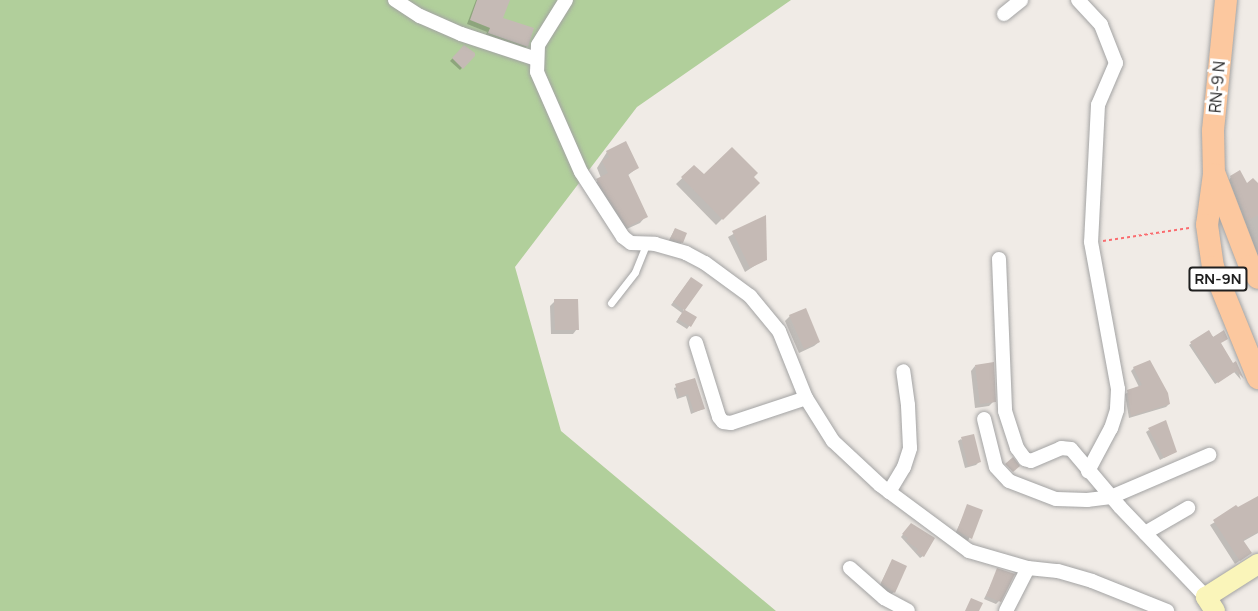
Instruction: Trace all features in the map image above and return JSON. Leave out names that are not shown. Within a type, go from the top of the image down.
[{"type":"main road","name":"RN-9 N","points":[[1214,174],[1213,131],[1226,0]]},
{"type":"main road","name":"RN-9N","points":[[1214,174],[1207,225],[1213,267],[1258,378]]},
{"type":"main road","name":"RN-9N","points":[[1214,174],[1250,266],[1258,278]]},
{"type":"main road","points":[[1210,604],[1258,564]]},
{"type":"street","points":[[394,0],[420,16],[461,34],[536,59]]},
{"type":"street","points":[[566,0],[541,38],[536,59],[539,78],[581,172],[606,214],[627,241],[675,249],[705,262],[750,296],[779,331],[806,398],[833,441],[889,492],[969,551],[1028,568],[1058,571],[1092,580],[1167,611]]},
{"type":"street","points":[[1004,14],[1021,0]]},
{"type":"street","points":[[1078,0],[1101,25],[1116,63],[1098,105],[1091,243],[1118,389],[1118,410],[1088,471]]},
{"type":"street","points":[[999,259],[1005,411],[1013,440],[1022,456],[1031,461],[1061,448],[1069,448],[1210,604]]},
{"type":"street","points":[[696,344],[719,417],[723,422],[731,423],[806,398]]},
{"type":"street","points":[[889,492],[904,467],[910,447],[908,405],[903,371]]},
{"type":"street","points":[[984,419],[991,458],[996,467],[1009,481],[1056,499],[1088,500],[1111,497],[1209,455]]},
{"type":"street","points":[[1145,533],[1188,508]]},
{"type":"street","points":[[850,568],[884,598],[908,611]]},
{"type":"street","points":[[1006,611],[1028,568]]},
{"type":"lane","points":[[611,303],[635,273],[647,243]]},
{"type":"path","points":[[1091,243],[1207,225]]},
{"type":"green space","points":[[0,0],[791,0],[637,107],[515,267],[561,431],[776,611],[0,611]]},
{"type":"building","points":[[477,0],[510,0],[503,18],[534,28],[528,47],[488,33],[490,28],[470,20]]},
{"type":"building","points":[[464,45],[475,53],[475,56],[463,69],[452,58]]},
{"type":"building","points":[[626,141],[639,168],[628,174],[648,217],[627,227],[596,179],[608,173],[602,161],[609,157],[606,151]]},
{"type":"building","points":[[732,147],[758,173],[754,177],[760,183],[723,220],[681,177],[694,165],[704,174]]},
{"type":"building","points":[[1240,170],[1247,183],[1253,178],[1258,183],[1258,215],[1247,221],[1230,176]]},
{"type":"building","points":[[766,215],[767,260],[750,268],[732,231]]},
{"type":"building","points":[[675,228],[687,233],[683,243],[670,239]]},
{"type":"building","points":[[691,277],[703,285],[685,310],[697,317],[691,327],[678,319],[684,310],[673,302]]},
{"type":"building","points":[[554,299],[578,299],[579,330],[555,330]]},
{"type":"building","points":[[806,308],[820,342],[804,349],[789,315]]},
{"type":"building","points":[[1209,330],[1213,337],[1224,330],[1228,339],[1221,343],[1233,363],[1236,361],[1244,379],[1236,371],[1218,383],[1204,365],[1190,342]]},
{"type":"building","points":[[1150,360],[1168,393],[1170,404],[1131,416],[1127,390],[1142,385],[1133,367]]},
{"type":"building","points":[[994,362],[996,402],[980,404],[975,365]]},
{"type":"building","points":[[695,378],[705,409],[694,412],[688,394],[679,397],[675,384]]},
{"type":"building","points":[[1166,420],[1177,452],[1164,458],[1148,428]]},
{"type":"building","points":[[974,434],[981,462],[968,466],[961,437]]},
{"type":"building","points":[[1013,457],[1020,466],[1013,472],[1005,464]]},
{"type":"building","points":[[1258,496],[1258,532],[1243,540],[1252,553],[1240,561],[1213,520],[1236,505],[1238,507]]},
{"type":"building","points":[[967,504],[983,510],[972,539],[957,531]]},
{"type":"building","points":[[911,523],[935,538],[924,557],[916,552],[918,549],[906,541],[908,538],[902,534]]},
{"type":"building","points":[[892,559],[907,566],[895,593],[881,583]]},
{"type":"building","points":[[997,568],[1015,574],[1001,602],[986,596]]},
{"type":"building","points":[[971,598],[983,603],[979,611],[965,611]]}]
